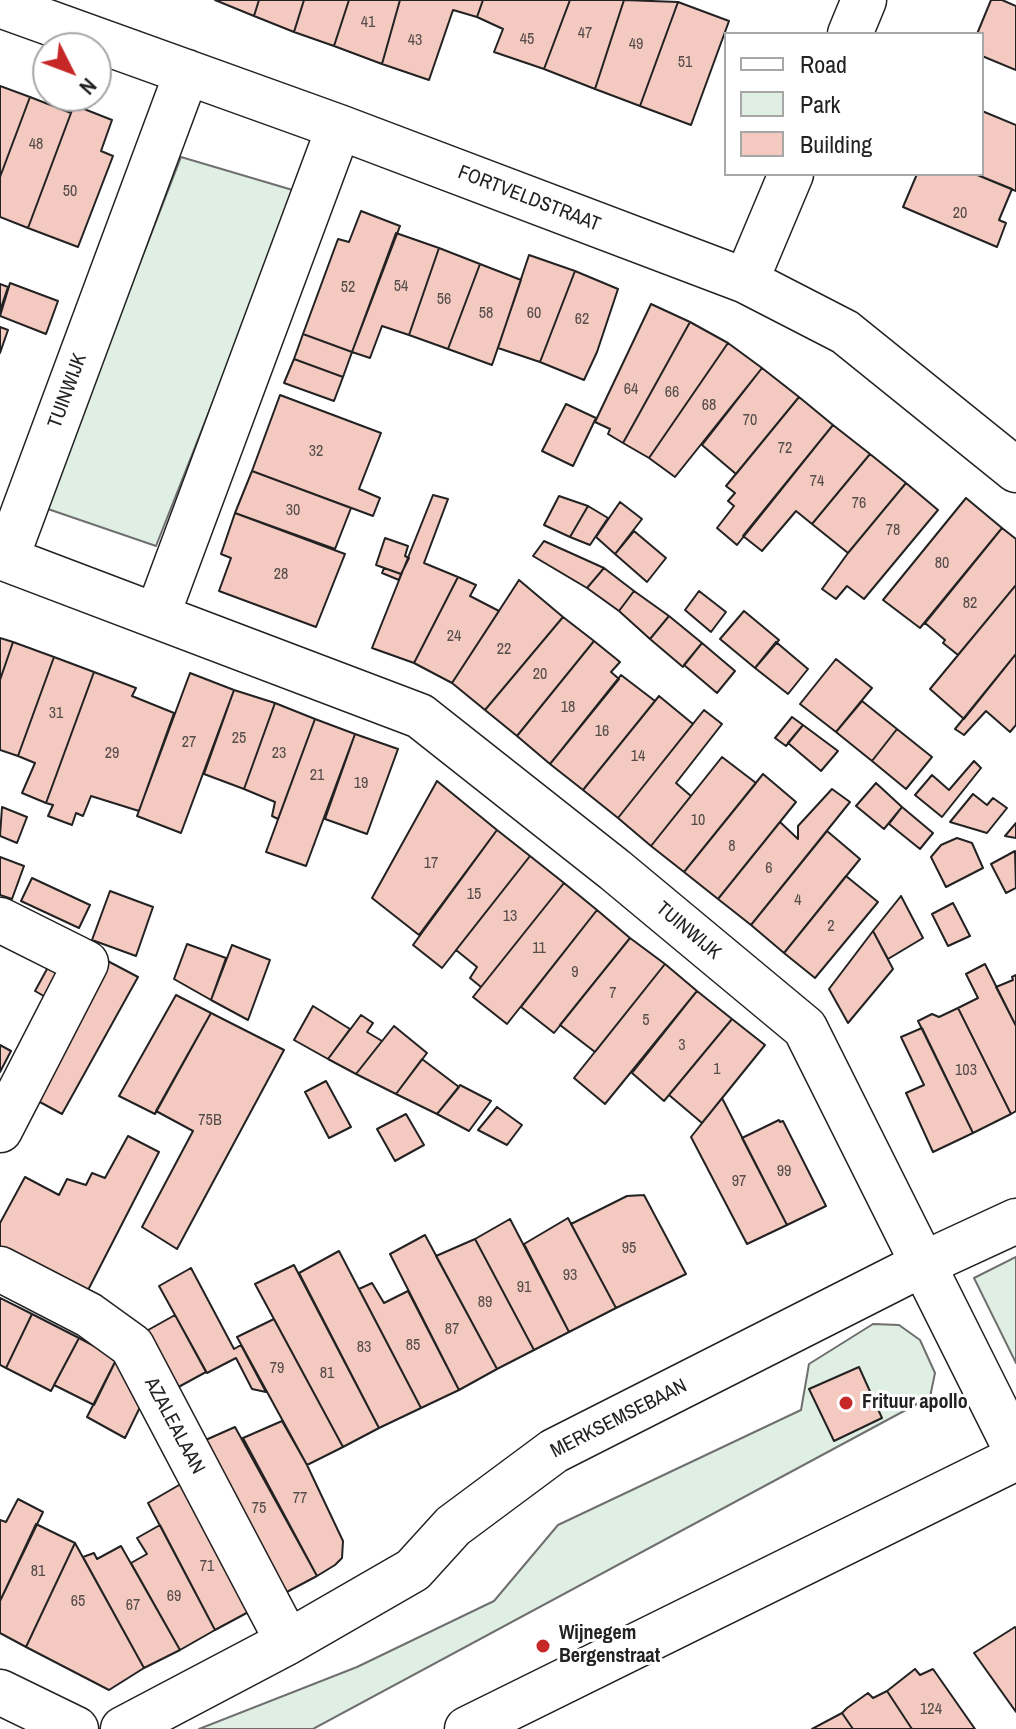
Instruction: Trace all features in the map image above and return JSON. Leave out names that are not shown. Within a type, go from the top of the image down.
[{"type":"street","points":[[851,32],[864,0]]},
{"type":"street","name":"FORTVELDSTRAAT","points":[[0,5],[339,127],[746,281],[845,332],[1016,470]]},
{"type":"street","name":"TUINWIJK","points":[[187,72],[6,559],[420,716],[615,870],[805,1028],[1016,1450]]},
{"type":"street","points":[[157,616],[339,127]]},
{"type":"street","points":[[746,281],[790,176]]},
{"type":"street","points":[[0,920],[86,963],[0,1130]]},
{"type":"street","name":"MERKSEMSEBAAN","points":[[123,1729],[288,1642],[413,1570],[453,1526],[554,1451],[923,1264],[1016,1221]]},
{"type":"street","name":"AZALEALAAN","points":[[0,1269],[89,1315],[132,1346],[288,1642]]},
{"type":"street","points":[[470,1728],[1016,1458]]},
{"type":"street","points":[[0,1692],[76,1729]]},
{"type":"green space","points":[[181,157],[296,191],[156,546],[45,508]]},
{"type":"green space","points":[[1016,1257],[1016,1363],[974,1278]]},
{"type":"green space","points":[[873,1324],[899,1325],[920,1340],[935,1373],[930,1397],[313,1729],[199,1729],[357,1667],[494,1601],[558,1525],[801,1410],[809,1364]]},
{"type":"building","points":[[215,0],[259,0],[254,16]]},
{"type":"building","points":[[259,0],[304,0],[294,32],[254,16]]},
{"type":"building","points":[[304,0],[349,0],[334,46],[294,32]]},
{"type":"building","points":[[349,0],[400,0],[382,64],[334,46]]},
{"type":"building","points":[[400,0],[483,0],[477,17],[453,10],[429,80],[382,64]]},
{"type":"building","points":[[483,0],[570,0],[544,69],[494,52],[503,29],[477,17]]},
{"type":"building","points":[[570,0],[624,0],[595,89],[544,69]]},
{"type":"building","points":[[624,0],[678,2],[640,106],[595,89]]},
{"type":"building","points":[[991,0],[1002,0],[1016,6],[1016,70],[984,57],[984,32],[978,32]]},
{"type":"building","points":[[678,2],[729,21],[691,125],[640,106]]},
{"type":"building","points":[[0,86],[30,97],[0,177]]},
{"type":"building","points":[[30,97],[32,112],[71,113],[28,228],[0,217],[0,177]]},
{"type":"building","points":[[71,112],[92,112],[112,120],[101,151],[113,156],[78,247],[28,228]]},
{"type":"building","points":[[984,112],[1016,125],[1016,191],[980,176],[984,176]]},
{"type":"building","points":[[916,176],[980,176],[1012,189],[999,220],[1006,223],[997,247],[903,207]]},
{"type":"building","points":[[361,211],[400,226],[352,352],[303,334],[338,239],[349,242]]},
{"type":"building","points":[[396,233],[439,248],[409,335],[382,326],[370,358],[352,352]]},
{"type":"building","points":[[439,248],[480,264],[448,349],[409,335]]},
{"type":"building","points":[[529,255],[575,271],[540,362],[498,348]]},
{"type":"building","points":[[480,264],[521,280],[492,365],[448,349]]},
{"type":"building","points":[[575,271],[618,289],[584,380],[540,362]]},
{"type":"building","points":[[10,283],[58,301],[46,334],[0,316]]},
{"type":"building","points":[[0,284],[8,287],[0,311]]},
{"type":"building","points":[[651,304],[690,322],[623,443],[608,434],[610,429],[595,422]]},
{"type":"building","points":[[690,322],[728,343],[649,458],[623,443]]},
{"type":"building","points":[[0,327],[8,330],[0,353]]},
{"type":"building","points":[[303,334],[352,352],[343,377],[294,359]]},
{"type":"building","points":[[728,343],[762,368],[675,477],[649,458]]},
{"type":"building","points":[[294,359],[343,377],[334,401],[284,383]]},
{"type":"building","points":[[762,368],[799,397],[736,474],[702,445]]},
{"type":"building","points":[[280,395],[381,433],[359,489],[380,498],[373,516],[252,471]]},
{"type":"building","points":[[799,397],[833,425],[737,545],[717,528],[734,506],[728,501],[735,493],[726,486]]},
{"type":"building","points":[[566,404],[596,418],[573,466],[542,451]]},
{"type":"building","points":[[833,425],[870,454],[812,524],[796,511],[762,551],[743,536]]},
{"type":"building","points":[[870,454],[906,483],[848,553],[812,524]]},
{"type":"building","points":[[252,471],[351,508],[335,549],[235,513]]},
{"type":"building","points":[[906,483],[938,510],[864,599],[847,586],[836,599],[822,589]]},
{"type":"building","points":[[433,495],[448,499],[424,563],[458,577],[414,663],[372,648]]},
{"type":"building","points":[[559,496],[588,506],[570,537],[544,525]]},
{"type":"building","points":[[966,498],[1002,528],[920,628],[883,600]]},
{"type":"building","points":[[620,502],[642,519],[615,554],[596,537]]},
{"type":"building","points":[[588,506],[608,518],[590,545],[570,537]]},
{"type":"building","points":[[235,513],[345,554],[316,627],[219,591],[231,558],[221,554]]},
{"type":"building","points":[[1002,528],[1016,539],[1016,585],[958,655],[925,623]]},
{"type":"building","points":[[634,531],[666,558],[647,582],[615,554]]},
{"type":"building","points":[[385,538],[408,546],[405,556],[409,558],[401,574],[376,565]]},
{"type":"building","points":[[544,541],[604,568],[587,588],[533,556]]},
{"type":"building","points":[[384,568],[401,574],[399,580],[382,573]]},
{"type":"building","points":[[604,568],[634,591],[619,611],[587,588]]},
{"type":"building","points":[[458,577],[476,585],[470,596],[499,611],[452,683],[414,663]]},
{"type":"building","points":[[519,580],[563,617],[485,710],[452,683]]},
{"type":"building","points":[[1016,585],[1016,654],[964,719],[930,689]]},
{"type":"building","points":[[634,591],[669,616],[650,639],[619,611]]},
{"type":"building","points":[[699,591],[726,612],[711,632],[685,610]]},
{"type":"building","points":[[744,611],[779,640],[755,668],[720,639]]},
{"type":"building","points":[[669,616],[702,643],[683,667],[650,639]]},
{"type":"building","points":[[563,617],[594,641],[517,736],[485,710]]},
{"type":"building","points":[[0,638],[13,642],[0,680]]},
{"type":"building","points":[[594,641],[620,662],[611,672],[619,679],[550,764],[517,736]]},
{"type":"building","points":[[13,642],[54,657],[18,756],[0,750],[0,680]]},
{"type":"building","points":[[776,642],[808,669],[788,694],[755,668]]},
{"type":"building","points":[[702,643],[735,671],[717,693],[684,665]]},
{"type":"building","points":[[1016,654],[1016,725],[1010,732],[986,711],[964,735],[955,729]]},
{"type":"building","points":[[54,657],[94,672],[46,803],[22,793],[35,763],[18,756]]},
{"type":"building","points":[[836,659],[872,688],[836,732],[800,704]]},
{"type":"building","points":[[94,672],[136,688],[132,696],[174,713],[139,811],[91,796],[83,816],[76,813],[72,825],[48,816],[53,805],[46,803]]},
{"type":"building","points":[[190,673],[234,690],[181,833],[137,816]]},
{"type":"building","points":[[621,675],[655,701],[583,790],[550,764]]},
{"type":"building","points":[[234,690],[275,703],[244,789],[204,774]]},
{"type":"building","points":[[659,696],[693,724],[618,818],[583,790]]},
{"type":"building","points":[[862,701],[897,729],[872,761],[836,732]]},
{"type":"building","points":[[275,703],[315,719],[278,819],[272,816],[275,802],[244,789]]},
{"type":"building","points":[[704,710],[722,724],[676,783],[691,796],[651,846],[618,818]]},
{"type":"building","points":[[792,717],[803,725],[786,746],[775,738]]},
{"type":"building","points":[[315,719],[355,734],[306,866],[266,852]]},
{"type":"building","points":[[803,725],[838,751],[821,771],[788,743]]},
{"type":"building","points":[[897,729],[932,757],[906,789],[872,761]]},
{"type":"building","points":[[355,734],[398,749],[367,834],[325,819]]},
{"type":"building","points":[[722,757],[756,783],[684,872],[651,846]]},
{"type":"building","points":[[974,761],[981,768],[942,817],[915,795],[932,775],[949,790]]},
{"type":"building","points":[[763,774],[796,802],[718,899],[684,872]]},
{"type":"building","points":[[437,781],[497,830],[419,935],[372,898]]},
{"type":"building","points":[[876,783],[902,807],[884,829],[856,806]]},
{"type":"building","points":[[832,789],[850,802],[751,925],[718,899],[780,822],[798,839],[798,826]]},
{"type":"building","points":[[973,794],[987,805],[993,798],[1007,808],[987,833],[950,822]]},
{"type":"building","points":[[2,807],[27,817],[17,843],[0,836]]},
{"type":"building","points":[[902,807],[933,833],[920,849],[889,824]]},
{"type":"building","points":[[1016,823],[1016,838],[1005,836]]},
{"type":"building","points":[[497,830],[530,856],[442,968],[413,945]]},
{"type":"building","points":[[827,831],[860,859],[784,953],[751,925]]},
{"type":"building","points":[[957,838],[972,843],[983,868],[946,887],[931,857],[941,845]]},
{"type":"building","points":[[1015,851],[1016,888],[1006,893],[991,864]]},
{"type":"building","points":[[530,856],[564,883],[481,987],[470,978],[477,967],[456,950]]},
{"type":"building","points":[[0,857],[24,866],[12,899],[0,895]]},
{"type":"building","points":[[846,876],[878,902],[815,978],[784,953]]},
{"type":"building","points":[[32,878],[90,905],[79,928],[21,901]]},
{"type":"building","points":[[564,883],[597,910],[507,1024],[473,997]]},
{"type":"building","points":[[110,891],[153,907],[136,956],[92,940]]},
{"type":"building","points":[[901,896],[923,938],[888,959],[873,931]]},
{"type":"building","points":[[953,903],[970,936],[948,946],[932,914]]},
{"type":"building","points":[[597,910],[630,938],[554,1033],[521,1007]]},
{"type":"building","points":[[873,931],[893,969],[848,1023],[829,989]]},
{"type":"building","points":[[630,938],[665,964],[595,1052],[560,1025]]},
{"type":"building","points":[[187,944],[226,958],[211,1000],[174,979]]},
{"type":"building","points":[[232,945],[270,960],[248,1020],[211,1000]]},
{"type":"building","points":[[53,958],[74,970],[56,1003],[35,991]]},
{"type":"building","points":[[102,958],[138,977],[62,1114],[27,1095]]},
{"type":"building","points":[[665,964],[697,991],[605,1104],[574,1078]]},
{"type":"building","points":[[985,964],[1016,1026],[1016,1111],[1011,1114],[958,1008],[978,998],[966,974]]},
{"type":"building","points":[[1016,975],[1016,1026],[996,987],[1013,980],[1012,977]]},
{"type":"building","points":[[697,991],[732,1019],[664,1101],[632,1073]]},
{"type":"building","points":[[176,995],[211,1013],[155,1114],[119,1096]]},
{"type":"building","points":[[313,1006],[350,1029],[328,1059],[294,1040]]},
{"type":"building","points":[[958,1008],[1011,1114],[973,1133],[918,1021],[932,1014],[939,1017]]},
{"type":"building","points":[[211,1013],[284,1050],[177,1249],[142,1227],[193,1131],[156,1111]]},
{"type":"building","points":[[361,1015],[373,1023],[367,1032],[382,1041],[356,1074],[328,1059]]},
{"type":"building","points":[[732,1019],[765,1045],[702,1123],[669,1095]]},
{"type":"building","points":[[394,1026],[427,1053],[396,1094],[356,1074]]},
{"type":"building","points":[[922,1028],[973,1133],[933,1152],[906,1093],[924,1085],[901,1037]]},
{"type":"building","points":[[0,1045],[11,1051],[0,1072]]},
{"type":"building","points":[[422,1059],[459,1087],[437,1114],[396,1094]]},
{"type":"building","points":[[326,1081],[351,1127],[329,1138],[305,1092]]},
{"type":"building","points":[[460,1085],[491,1101],[469,1131],[437,1114]]},
{"type":"building","points":[[722,1098],[787,1225],[747,1244],[691,1137]]},
{"type":"building","points":[[497,1107],[522,1125],[507,1145],[478,1130]]},
{"type":"building","points":[[406,1114],[424,1145],[395,1161],[377,1129]]},
{"type":"building","points":[[779,1120],[783,1121],[826,1206],[787,1225],[742,1138]]},
{"type":"building","points":[[128,1136],[159,1152],[86,1294],[0,1246],[0,1223],[25,1177],[59,1195],[67,1179],[86,1185],[92,1173],[105,1178]]},
{"type":"building","points":[[644,1195],[686,1274],[616,1308],[571,1224],[627,1196]]},
{"type":"building","points":[[568,1218],[616,1308],[569,1332],[524,1244]]},
{"type":"building","points":[[510,1219],[569,1332],[534,1350],[475,1239]]},
{"type":"building","points":[[425,1235],[497,1369],[459,1390],[390,1254]]},
{"type":"building","points":[[475,1239],[534,1350],[497,1369],[436,1256]]},
{"type":"building","points":[[339,1251],[421,1408],[379,1428],[299,1273]]},
{"type":"building","points":[[294,1265],[379,1428],[343,1447],[255,1284]]},
{"type":"building","points":[[191,1268],[234,1349],[241,1345],[266,1392],[252,1389],[236,1358],[207,1373],[159,1286]]},
{"type":"building","points":[[372,1283],[384,1303],[408,1291],[459,1390],[421,1408],[359,1289]]},
{"type":"building","points":[[0,1298],[32,1314],[6,1368],[0,1365]]},
{"type":"building","points":[[32,1314],[79,1338],[51,1391],[6,1368]]},
{"type":"building","points":[[175,1315],[206,1372],[173,1390],[141,1334]]},
{"type":"building","points":[[274,1319],[343,1447],[307,1465],[237,1337]]},
{"type":"building","points":[[79,1338],[117,1358],[94,1405],[54,1385]]},
{"type":"building","points":[[117,1358],[143,1401],[125,1438],[87,1417]]},
{"type":"building","name":"Frituur apollo","points":[[859,1367],[882,1418],[834,1441],[809,1389]]},
{"type":"building","points":[[282,1421],[343,1541],[342,1558],[317,1576],[243,1438]]},
{"type":"building","points":[[235,1427],[317,1576],[283,1594],[201,1442]]},
{"type":"building","points":[[186,1481],[254,1609],[215,1630],[148,1503]]},
{"type":"building","points":[[18,1499],[43,1512],[0,1601],[0,1520],[6,1522]]},
{"type":"building","points":[[36,1524],[75,1543],[26,1647],[0,1633],[0,1601]]},
{"type":"building","points":[[160,1525],[215,1630],[180,1650],[131,1563],[147,1554],[137,1538]]},
{"type":"building","points":[[75,1543],[144,1668],[109,1690],[26,1647]]},
{"type":"building","points":[[121,1546],[180,1650],[144,1668],[83,1557],[94,1553],[97,1559]]},
{"type":"building","points":[[1016,1629],[1016,1712],[974,1653]]},
{"type":"building","points":[[915,1669],[920,1675],[933,1669],[975,1729],[912,1729],[887,1691]]},
{"type":"building","points":[[887,1691],[912,1729],[853,1729],[842,1713],[868,1693],[873,1698]]},
{"type":"building","points":[[842,1713],[853,1729],[812,1729]]},
{"type":"place","name":"Frituur apollo","points":[[846,1403]]},
{"type":"place","name":"Wijnegem Bergenstraat","points":[[543,1646]]}]
